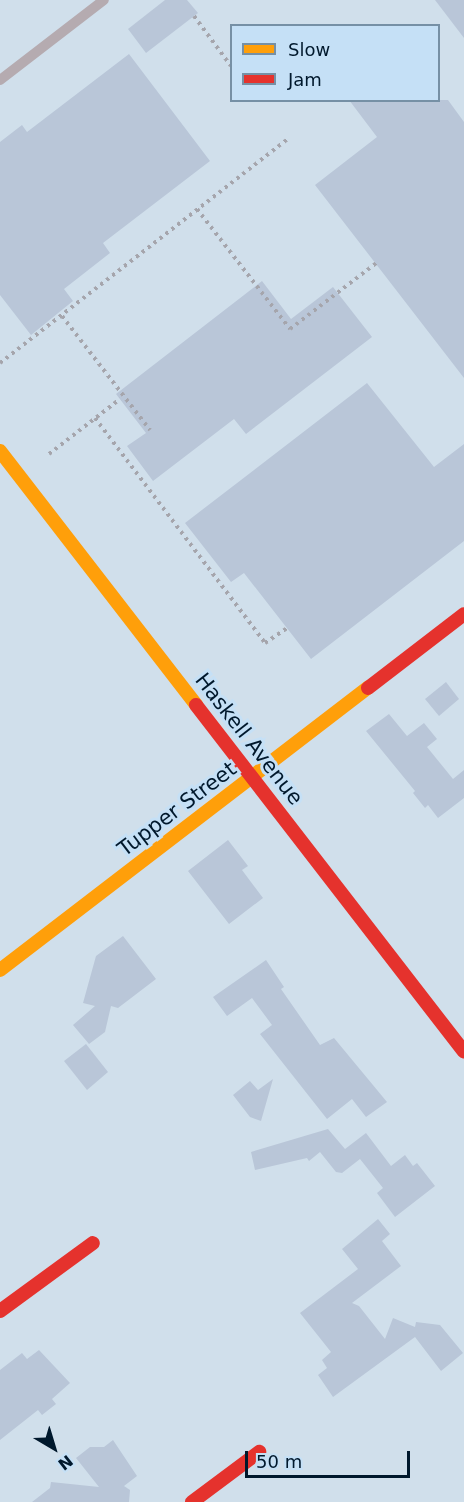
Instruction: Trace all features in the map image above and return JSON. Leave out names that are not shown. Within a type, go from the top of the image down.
[{"type":"street","name":"Haskell Avenue","points":[[0,452],[464,1052]]},
{"type":"street","name":"Tupper Street","points":[[0,970],[464,614]]},
{"type":"street","points":[[0,1311],[93,1243]]},
{"type":"street","points":[[192,1502],[259,1452]]},
{"type":"lane","points":[[0,80],[105,0]]},
{"type":"path","points":[[194,16],[230,65]]},
{"type":"path","points":[[0,363],[288,139]]},
{"type":"path","points":[[197,209],[291,329],[379,261]]},
{"type":"path","points":[[62,316],[150,430]]},
{"type":"path","points":[[49,454],[120,399]]},
{"type":"path","points":[[95,418],[265,643],[287,628]]},
{"type":"building","points":[[165,0],[187,0],[198,13],[146,53],[128,29]]},
{"type":"building","points":[[435,0],[464,0],[464,38]]},
{"type":"building","points":[[129,54],[210,161],[103,243],[110,253],[64,289],[73,301],[31,335],[0,295],[0,142],[22,125],[27,132]]},
{"type":"building","points":[[440,100],[448,100],[464,122],[464,378],[315,185],[377,137],[351,102],[440,102]]},
{"type":"building","points":[[262,281],[291,319],[333,287],[372,337],[246,434],[234,419],[153,481],[127,446],[146,433],[116,394]]},
{"type":"building","points":[[367,383],[434,467],[464,444],[464,541],[311,659],[244,573],[231,582],[185,523]]},
{"type":"building","points":[[446,682],[459,699],[439,716],[425,699]]},
{"type":"building","points":[[389,714],[407,736],[424,723],[437,739],[427,747],[453,779],[464,770],[464,798],[438,818],[428,805],[425,808],[413,793],[415,791],[366,731]]},
{"type":"building","points":[[228,840],[248,866],[242,870],[263,898],[229,924],[188,871]]},
{"type":"building","points":[[123,936],[156,979],[118,1008],[111,1006],[105,1032],[89,1044],[73,1025],[95,1006],[83,1003],[96,956]]},
{"type":"building","points":[[266,960],[284,987],[281,989],[320,1045],[334,1038],[387,1102],[366,1117],[352,1099],[327,1119],[260,1034],[272,1025],[252,998],[227,1016],[213,997]]},
{"type":"building","points":[[86,1044],[108,1072],[87,1090],[64,1061]]},
{"type":"building","points":[[273,1079],[261,1121],[250,1117],[233,1095],[250,1081],[258,1090]]},
{"type":"building","points":[[328,1129],[345,1149],[366,1133],[391,1166],[405,1155],[413,1166],[417,1163],[435,1186],[395,1217],[377,1193],[383,1188],[360,1159],[342,1173],[336,1172],[320,1152],[309,1161],[307,1158],[255,1170],[251,1152]]},
{"type":"building","points":[[378,1219],[390,1234],[382,1241],[401,1266],[352,1303],[359,1306],[385,1339],[393,1318],[415,1327],[416,1322],[440,1325],[463,1353],[441,1371],[415,1337],[333,1397],[318,1375],[327,1368],[322,1360],[331,1352],[300,1313],[358,1269],[342,1249]]},
{"type":"building","points":[[39,1350],[70,1383],[52,1399],[56,1404],[42,1415],[38,1410],[0,1440],[0,1370],[22,1353],[27,1359]]},
{"type":"building","points":[[113,1440],[137,1476],[124,1486],[130,1490],[129,1502],[32,1502],[50,1488],[51,1482],[99,1487],[76,1458],[90,1447],[104,1447]]},
{"type":"traffic: slow","points":[[0,451],[196,705]]},
{"type":"traffic: slow","points":[[0,970],[368,688]]},
{"type":"traffic: jam","points":[[368,688],[464,614]]},
{"type":"traffic: jam","points":[[196,705],[464,1052]]},
{"type":"traffic: jam","points":[[0,1311],[93,1243]]},
{"type":"traffic: jam","points":[[192,1502],[259,1452]]}]
